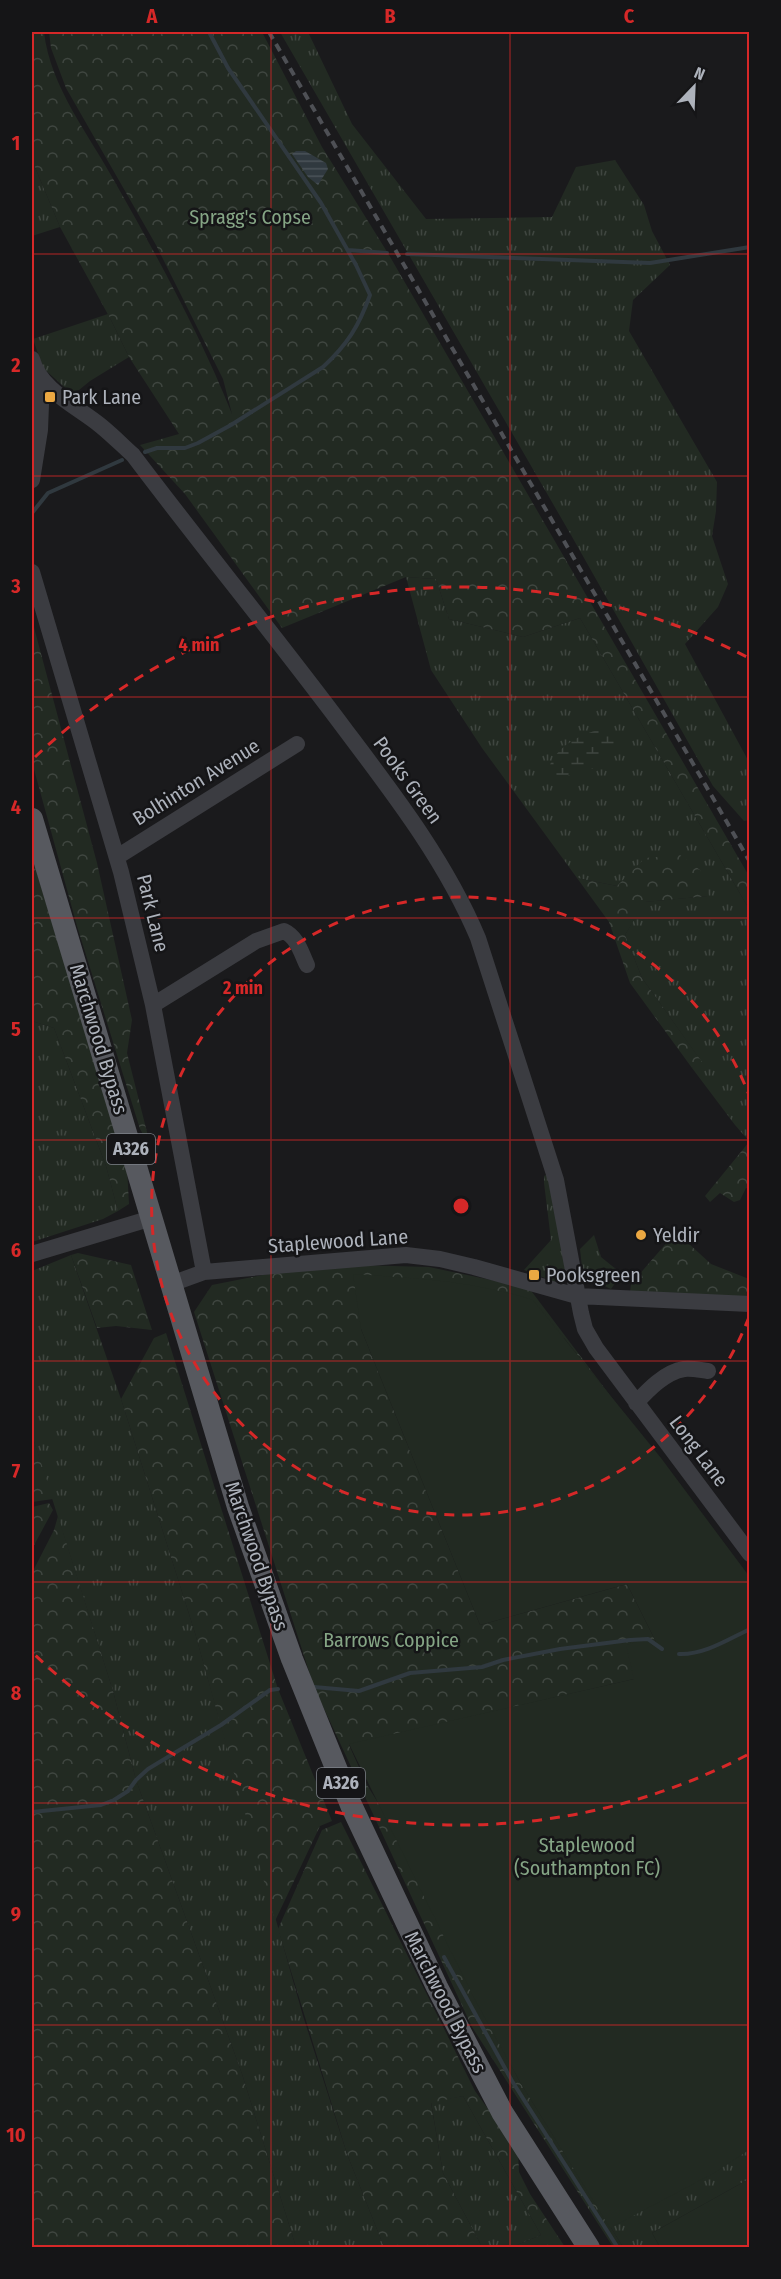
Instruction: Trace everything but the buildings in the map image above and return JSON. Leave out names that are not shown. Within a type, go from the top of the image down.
[{"type":"main road","name":"Marchwood Bypass","points":[[32,819],[238,1507],[292,1659],[351,1805],[437,1987],[502,2112],[589,2247]]},
{"type":"street","points":[[32,359],[42,379],[40,430],[32,480]]},
{"type":"street","name":"Pooks Green","points":[[42,379],[133,455],[383,780],[463,902],[478,938],[556,1180],[577,1296]]},
{"type":"street","name":"Park Lane","points":[[32,572],[117,856],[153,1005],[204,1272]]},
{"type":"street","name":"Bolhinton Avenue","points":[[117,856],[297,744]]},
{"type":"street","points":[[153,1005],[256,941],[284,931],[291,934],[296,941],[307,965]]},
{"type":"street","points":[[32,1254],[152,1218]]},
{"type":"street","name":"Staplewood Lane","points":[[171,1284],[204,1272],[406,1255],[440,1259],[474,1267],[577,1296],[750,1304]]},
{"type":"street","name":"Long Lane","points":[[577,1296],[585,1329],[596,1348],[750,1554]]},
{"type":"street","points":[[636,1402],[656,1384],[683,1369],[708,1371]]},
{"type":"green space","name":"Spragg's Copse","points":[[32,32],[44,32],[54,72],[72,111],[106,166],[178,297],[232,414],[223,379],[156,245],[66,88],[51,48],[49,32],[262,32],[322,147],[389,255],[749,876],[749,909],[580,618],[523,637],[449,619],[436,579],[406,577],[282,628],[185,494],[140,445],[179,434],[129,357],[60,227],[32,160]]},
{"type":"green space","points":[[280,32],[308,32],[352,124],[426,219],[552,217],[576,167],[615,160],[644,205],[652,231],[670,265],[633,300],[629,331],[717,482],[712,536],[728,584],[718,607],[685,644],[749,762],[749,820],[744,821],[713,786],[571,535]]},
{"type":"green space","points":[[32,160],[60,227],[32,236]]},
{"type":"green space","points":[[108,314],[129,357],[71,393],[43,368],[33,339]]},
{"type":"green space","points":[[406,577],[436,579],[449,619],[523,637],[580,618],[749,909],[749,1141],[692,1068],[701,1061],[642,978],[625,935],[644,902],[708,896],[631,874],[617,886],[577,878],[482,748],[431,670]]},
{"type":"green space","points":[[32,620],[97,863],[132,1020],[127,1053],[151,1148],[140,1129],[77,926],[32,762]]},
{"type":"green space","points":[[602,729],[612,733],[614,743],[597,767],[557,779],[548,771],[555,755],[561,749],[585,734]]},
{"type":"green space","points":[[680,855],[700,870],[709,896],[645,902],[625,935],[642,978],[702,1062],[692,1068],[630,983],[609,922],[577,878],[617,886],[645,858]]},
{"type":"green space","points":[[32,857],[127,1168],[129,1204],[118,1211],[106,1166],[54,1028],[32,1021]]},
{"type":"green space","points":[[32,1021],[54,1028],[106,1166],[118,1211],[103,1219],[32,1242]]},
{"type":"green space","points":[[749,1142],[749,1189],[746,1188],[740,1200],[734,1202],[720,1193],[710,1202],[705,1196]]},
{"type":"green space","points":[[549,1173],[567,1274],[558,1283],[524,1270],[551,1240],[544,1183],[544,1176]]},
{"type":"green space","points":[[676,1232],[711,1264],[749,1279],[749,1298],[630,1292],[631,1284]]},
{"type":"green space","points":[[594,1235],[601,1257],[622,1274],[611,1289],[583,1276],[580,1249]]},
{"type":"green space","points":[[78,1253],[131,1265],[152,1330],[116,1326],[97,1328],[71,1255]]},
{"type":"green space","points":[[71,1255],[121,1399],[195,1633],[303,2016],[347,2154],[384,2247],[296,2247],[242,2074],[136,1780],[113,1691],[32,1435],[32,1271]]},
{"type":"green space","name":"Barrows Coppice","points":[[319,1264],[429,1267],[529,1288],[621,1410],[564,1338],[361,1329],[480,1625],[627,1584],[658,1646],[634,1679],[349,1745],[367,1785],[380,1806],[520,2082],[623,2247],[613,2247],[472,2027],[314,1687],[194,1312],[212,1285]]},
{"type":"green space","name":"Staplewood (Southampton FC)","points":[[353,1274],[466,1284],[533,1300],[661,1458],[749,1576],[749,2150],[714,2173],[610,2228],[520,2082],[474,1998],[349,1744],[634,1679],[626,1645],[648,1639],[657,1644],[627,1584],[480,1625],[361,1329]]},
{"type":"green space","points":[[166,1333],[278,1689],[332,1821],[320,1826],[275,1921],[195,1633],[121,1399],[154,1338]]},
{"type":"green space","points":[[32,1435],[53,1499],[32,1502]]},
{"type":"green space","points":[[49,1503],[53,1510],[32,1549],[32,1507]]},
{"type":"green space","points":[[58,1516],[113,1691],[136,1780],[242,2074],[296,2247],[32,2247],[32,1573],[54,1530]]},
{"type":"green space","points":[[341,1822],[475,2091],[518,2150],[519,2172],[530,2194],[565,2247],[512,2247],[541,2235],[463,2096],[431,2103],[443,2173],[482,2247],[384,2247],[347,2154],[278,1929],[322,1830]]},
{"type":"green space","points":[[520,2082],[749,2137],[749,2179],[652,2233],[660,2247],[623,2247]]},
{"type":"green space","points":[[463,2096],[541,2235],[512,2247],[482,2247],[443,2173],[431,2102]]},
{"type":"green space","points":[[749,2179],[749,2247],[660,2247],[652,2233]]},
{"type":"shaded area","points":[[296,151],[305,151],[326,163],[328,169],[318,185],[308,177],[292,154]]},
{"type":"waterway","points":[[145,452],[157,448],[185,448],[198,443],[323,367],[339,351],[351,334],[370,295],[321,203],[228,68],[209,32]]},
{"type":"waterway","points":[[407,254],[650,263],[750,247]]},
{"type":"waterway","points":[[348,250],[387,253]]},
{"type":"waterway","points":[[32,513],[48,493],[122,460]]},
{"type":"waterway","points":[[679,1654],[706,1649],[750,1629]]},
{"type":"waterway","points":[[314,1687],[359,1691],[410,1673],[482,1667],[503,1660],[560,1649],[630,1640],[648,1639],[662,1649]]},
{"type":"waterway","points":[[32,1812],[101,1805],[114,1800],[128,1791],[148,1769],[221,1725],[270,1690],[278,1689]]},
{"type":"waterway","points":[[444,1957],[512,2081],[618,2248]]},
{"type":"railway","points":[[269,32],[750,862]]},
{"type":"place","name":"Park Lane","points":[[50,397]]},
{"type":"place","name":"Yeldir","points":[[641,1235]]},
{"type":"place","name":"Pooksgreen","points":[[534,1275]]}]
